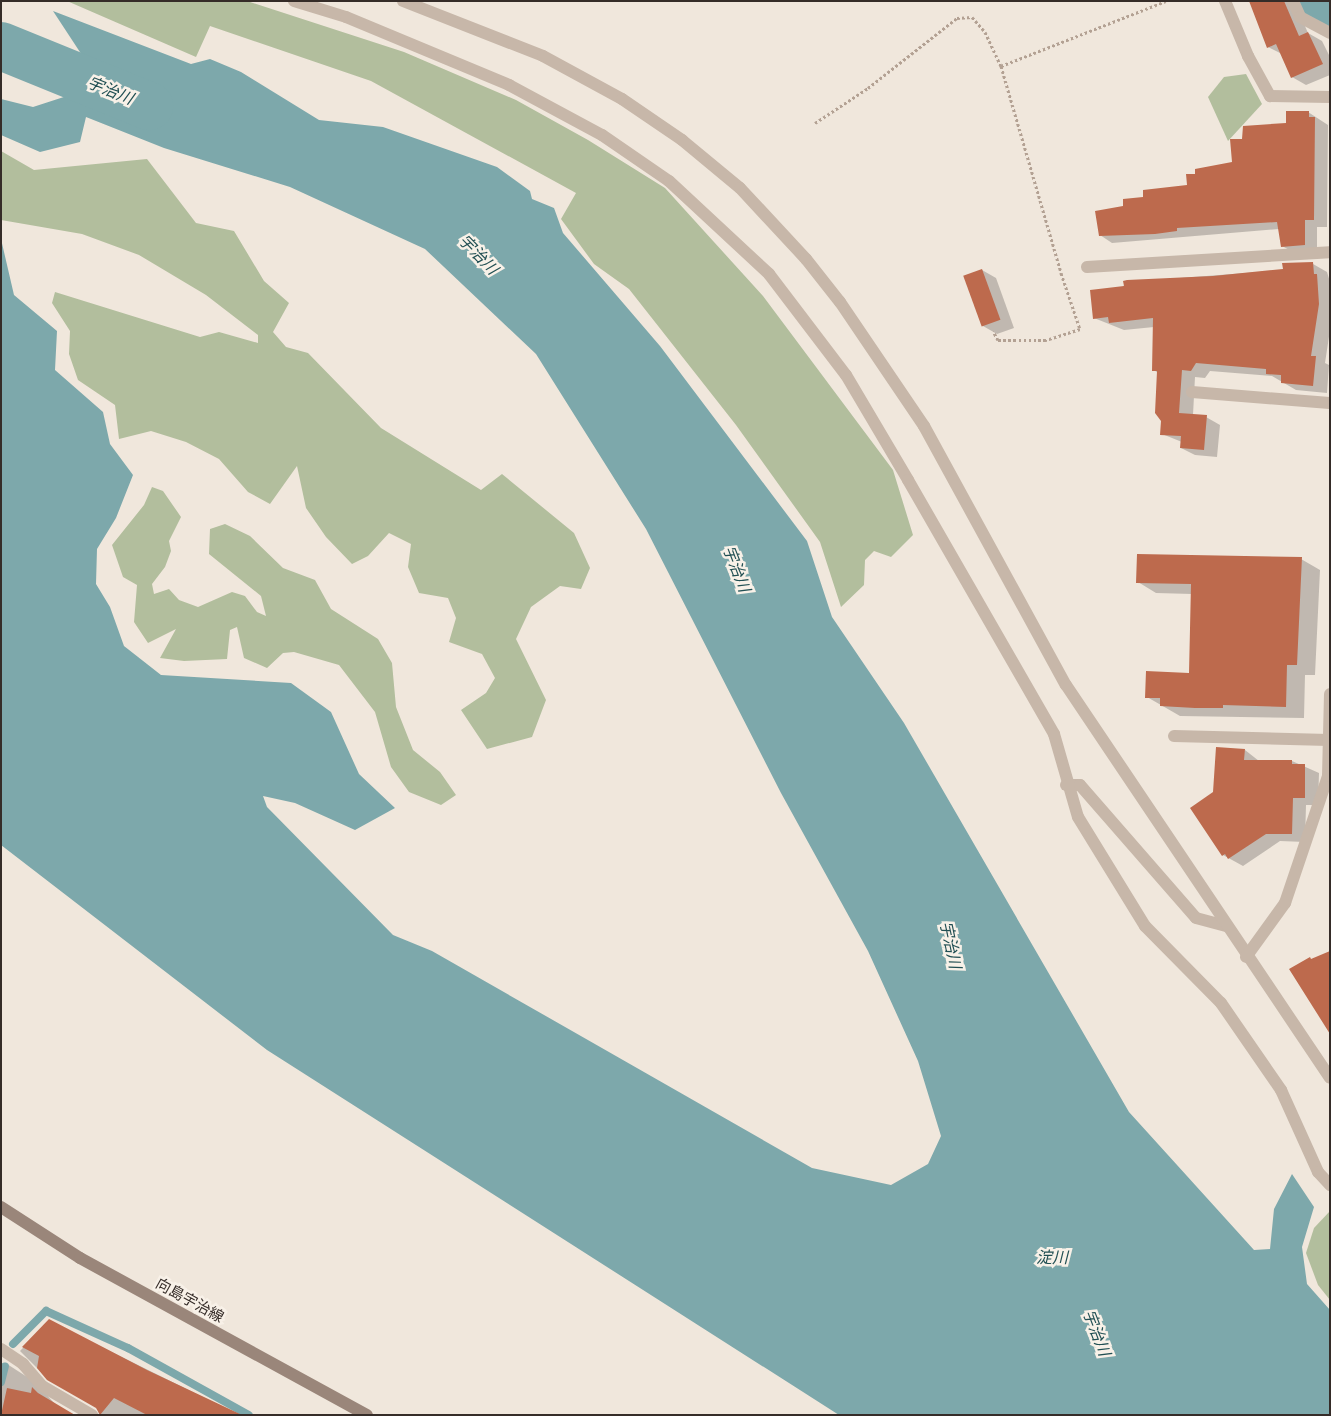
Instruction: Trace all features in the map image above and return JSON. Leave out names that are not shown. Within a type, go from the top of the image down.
[{"type":"main road","name":"向島宇治線","points":[[1,1207],[80,1258],[367,1415]]},
{"type":"street","points":[[294,1],[346,17],[509,85],[602,135],[670,181],[734,239],[768,274],[846,375],[1054,734],[1066,785],[1078,816],[1145,926],[1221,1003],[1281,1090],[1318,1172],[1330,1185]]},
{"type":"street","points":[[403,1],[543,56],[622,99],[682,140],[740,188],[806,259],[840,302],[924,426],[1066,685],[1246,957],[1330,1078]]},
{"type":"street","points":[[1225,1],[1248,56],[1270,96],[1330,97]]},
{"type":"street","points":[[1293,1],[1300,17],[1330,32]]},
{"type":"street","points":[[1086,267],[1330,252]]},
{"type":"street","points":[[1192,392],[1330,403]]},
{"type":"street","points":[[1246,957],[1285,904],[1328,776],[1330,694]]},
{"type":"street","points":[[1174,736],[1328,740]]},
{"type":"street","points":[[1066,785],[1080,785],[1196,918],[1226,926]]},
{"type":"street","points":[[1,1349],[23,1364],[42,1386],[92,1415]]},
{"type":"path","points":[[1001,66],[1166,1]]},
{"type":"path","points":[[815,122],[868,88],[958,18],[972,16],[985,32],[1001,66],[1061,273],[1080,329],[1046,340],[998,340],[993,331]]},
{"type":"green space","points":[[67,1],[247,1],[404,52],[516,100],[588,140],[665,188],[763,296],[893,470],[913,535],[891,557],[874,551],[865,560],[864,585],[841,607],[820,542],[736,425],[629,289],[594,264],[561,219],[576,193],[371,81],[210,26],[196,57]]},
{"type":"green space","points":[[1246,74],[1262,104],[1228,141],[1208,97],[1224,77]]},
{"type":"green space","points":[[1,151],[34,170],[147,159],[196,223],[234,231],[264,281],[289,303],[273,332],[286,347],[308,353],[381,428],[481,490],[502,474],[574,533],[590,568],[581,589],[560,586],[531,607],[516,639],[546,700],[532,737],[487,749],[461,710],[486,693],[495,678],[482,654],[449,642],[456,618],[448,598],[419,593],[408,567],[411,544],[389,533],[368,556],[352,564],[326,537],[306,508],[297,466],[270,504],[248,492],[219,459],[186,442],[151,431],[119,439],[115,405],[78,380],[69,354],[70,331],[52,303],[55,292],[200,337],[219,332],[258,343],[258,335],[206,295],[139,255],[82,234],[1,220]]},
{"type":"green space","points":[[152,487],[163,491],[181,517],[169,541],[171,551],[165,567],[152,584],[154,594],[169,589],[179,600],[198,607],[232,592],[245,596],[257,612],[266,616],[261,596],[209,554],[210,529],[225,524],[250,536],[283,568],[315,580],[331,609],[378,639],[392,663],[396,707],[413,750],[440,772],[456,795],[441,805],[409,792],[391,767],[375,712],[339,665],[294,652],[283,653],[267,668],[244,658],[237,627],[230,630],[227,659],[184,661],[160,658],[176,629],[148,643],[134,622],[137,585],[123,577],[112,545],[144,505]]},
{"type":"green space","points":[[1330,1211],[1330,1300],[1318,1285],[1306,1253],[1314,1228]]},
{"type":"water","name":"淀川","points":[[53,11],[191,64],[210,59],[241,72],[319,120],[383,127],[497,167],[530,191],[532,199],[554,208],[563,233],[660,346],[807,541],[832,617],[904,723],[1129,1112],[1254,1250],[1270,1249],[1274,1209],[1292,1174],[1314,1207],[1302,1247],[1307,1284],[1330,1310],[1330,1415],[839,1415],[267,1050],[1,845],[1,239],[14,295],[57,331],[55,370],[103,412],[110,444],[133,475],[116,518],[97,549],[96,584],[110,607],[124,646],[161,675],[291,683],[331,712],[359,774],[395,808],[355,830],[295,803],[263,796],[267,807],[393,935],[432,951],[812,1168],[891,1185],[928,1164],[941,1136],[918,1061],[868,951],[781,793],[646,529],[536,354],[425,249],[290,187],[164,148],[86,117],[80,142],[40,152],[1,135],[1,99],[33,107],[70,95],[95,75]]},
{"type":"building","points":[[1249,1],[1284,1],[1299,36],[1308,32],[1323,64],[1291,78],[1276,44],[1267,48]]},
{"type":"building","points":[[1286,111],[1309,111],[1309,117],[1315,117],[1314,220],[1305,220],[1305,245],[1281,247],[1277,222],[1177,228],[1177,231],[1155,234],[1099,236],[1095,211],[1123,206],[1123,199],[1143,197],[1143,190],[1187,185],[1186,174],[1195,174],[1195,169],[1232,162],[1230,139],[1242,139],[1243,126],[1286,123]]},
{"type":"building","points":[[1313,262],[1314,274],[1317,274],[1319,304],[1311,356],[1316,356],[1313,386],[1281,383],[1281,375],[1266,374],[1266,369],[1196,363],[1191,371],[1182,370],[1179,413],[1207,415],[1204,450],[1180,448],[1181,436],[1160,435],[1161,421],[1155,413],[1157,371],[1152,371],[1153,318],[1109,323],[1108,317],[1093,319],[1090,290],[1124,286],[1123,281],[1127,280],[1213,276],[1283,269],[1282,263]]},
{"type":"building","points":[[982,269],[1000,320],[982,327],[963,276]]},
{"type":"building","points":[[1137,554],[1302,557],[1297,665],[1287,665],[1286,707],[1223,705],[1223,708],[1195,708],[1160,706],[1160,698],[1145,698],[1146,671],[1189,673],[1191,584],[1136,583]]},
{"type":"building","points":[[1216,747],[1245,749],[1244,760],[1292,760],[1292,764],[1305,764],[1305,798],[1293,798],[1292,834],[1266,834],[1228,859],[1225,854],[1222,856],[1190,808],[1213,792]]},
{"type":"building","points":[[1330,951],[1330,1034],[1289,969],[1310,957],[1311,959]]},
{"type":"building","points":[[49,1319],[147,1370],[242,1415],[147,1415],[114,1398],[100,1415],[96,1408],[47,1380],[37,1368],[39,1356],[22,1347]]},
{"type":"building","points":[[32,1387],[38,1393],[75,1415],[1,1415],[7,1388],[31,1393]]},
{"type":"waterway","points":[[1318,1],[1330,10]]},
{"type":"waterway","name":"宇治川","points":[[1,46],[149,106]]},
{"type":"waterway","points":[[13,1344],[46,1311],[128,1348],[249,1415]]},
{"type":"waterway","points":[[1,1382],[5,1366]]}]
